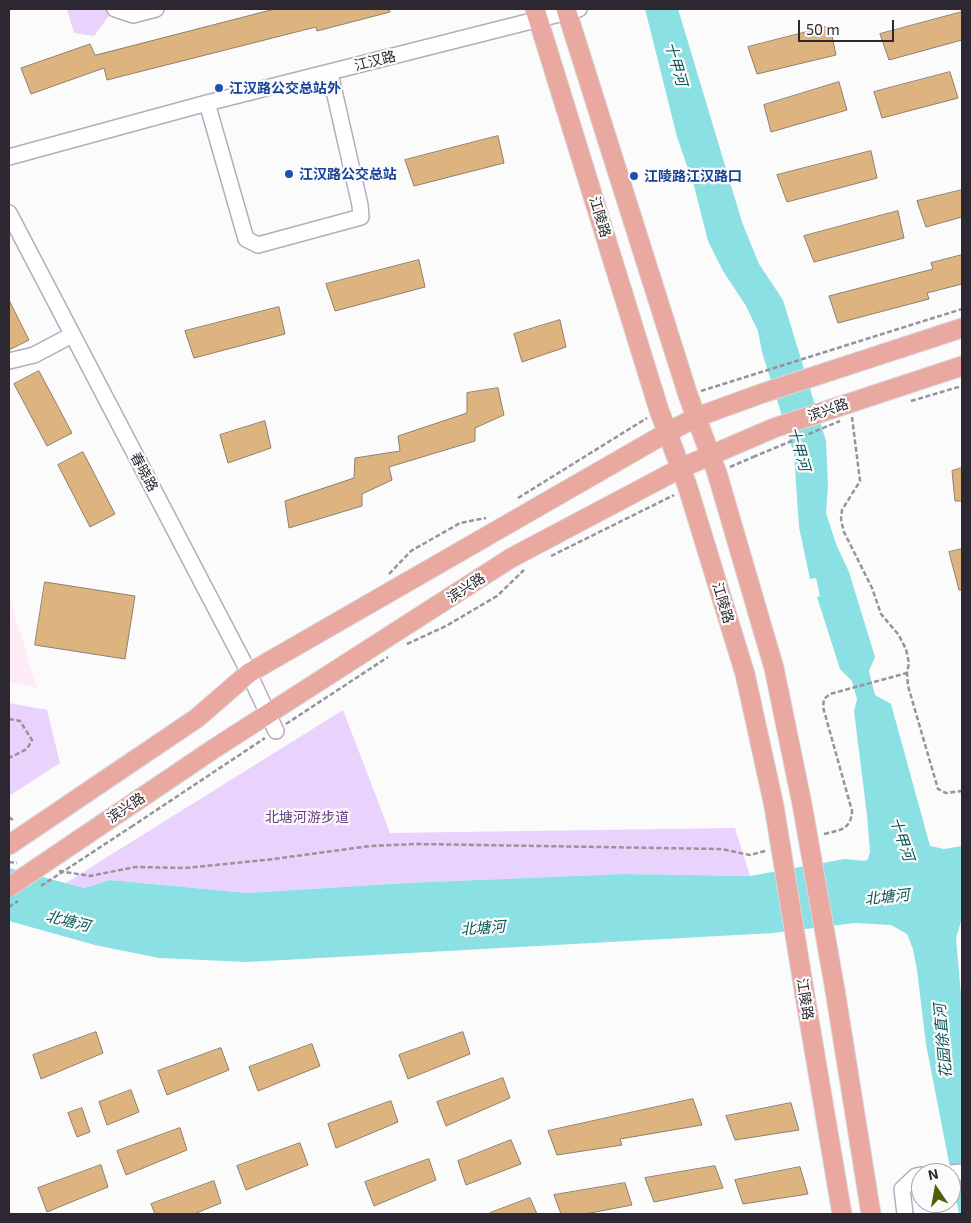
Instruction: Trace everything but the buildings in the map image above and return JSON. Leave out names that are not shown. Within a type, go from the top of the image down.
[{"type":"main road","points":[[571,10],[688,396],[713,464],[774,668],[802,804],[835,990],[871,1214]]},
{"type":"main road","name":"江陵路","points":[[537,15],[656,401],[688,488],[746,674],[774,806],[842,1214]]},
{"type":"main road","points":[[9,845],[197,718],[249,674],[668,432],[697,417],[763,393],[962,328]]},
{"type":"main road","name":"滨兴路","points":[[9,887],[215,748],[272,723],[511,558],[681,468],[713,464],[774,428],[836,415],[962,366]]},
{"type":"street","points":[[115,9],[133,15],[156,9]]},
{"type":"street","name":"江汉路","points":[[9,157],[207,103],[330,73],[537,15],[571,10]]},
{"type":"street","points":[[207,103],[246,239],[258,245],[361,217],[360,205],[330,73]]},
{"type":"street","name":"春晓路","points":[[9,214],[249,674],[272,723]]},
{"type":"street","points":[[9,361],[34,355],[72,335]]},
{"type":"street","points":[[905,1214],[902,1188],[911,1180]]},
{"type":"path","points":[[728,382],[962,309]]},
{"type":"path","points":[[713,464],[753,457],[836,415]]},
{"type":"path","points":[[852,417],[860,481],[842,510],[841,520],[844,532],[872,588],[881,614],[898,634],[906,649],[909,662],[907,673],[938,789],[946,792],[962,791]]},
{"type":"path","points":[[550,556],[688,488]]},
{"type":"path","points":[[399,650],[446,626],[496,596],[525,569]]},
{"type":"path","points":[[33,891],[131,827],[272,723],[391,655]]},
{"type":"path","points":[[818,836],[846,828],[852,821],[852,811],[824,707],[824,699],[835,692],[907,673]]},
{"type":"path","points":[[9,719],[20,721],[32,740],[27,750],[9,758]]},
{"type":"path","points":[[9,817],[14,821]]},
{"type":"path","points":[[54,870],[90,876],[135,867],[193,867],[266,860],[370,846],[416,844],[721,849],[750,855],[770,849]]},
{"type":"path","points":[[9,862],[18,864]]},
{"type":"path","points":[[9,907],[25,896]]},
{"type":"shaded area","points":[[9,596],[37,688],[9,682]]},
{"type":"green space","points":[[67,9],[114,9],[94,36],[74,33]]},
{"type":"green space","points":[[9,703],[47,710],[60,763],[9,796]]},
{"type":"green space","name":"北塘河游步道","points":[[343,710],[390,833],[735,828],[750,876],[623,874],[406,883],[247,893],[110,880],[84,888],[64,884]]},
{"type":"water","points":[[645,9],[678,9],[742,222],[759,264],[783,300],[826,441],[828,486],[826,513],[836,544],[849,572],[875,657],[869,671],[875,695],[891,704],[930,846],[944,849],[962,846],[962,918],[956,938],[962,1006],[962,1214],[959,1213],[961,1213],[961,1163],[949,1163],[926,1044],[913,949],[907,934],[891,925],[855,923],[773,933],[247,962],[159,958],[95,945],[9,921],[9,868],[84,888],[110,880],[247,893],[406,883],[623,874],[750,876],[845,859],[864,861],[868,859],[870,852],[867,815],[854,711],[857,699],[852,681],[840,669],[817,597],[820,596],[816,578],[810,579],[799,527],[794,454],[762,352],[758,331],[746,306],[723,271],[708,241],[694,186],[677,137]]},
{"type":"place","name":"江汉路公交总站外","points":[[219,88]]},
{"type":"place","name":"江汉路公交总站","points":[[289,174]]},
{"type":"place","name":"江陵路江汉路口","points":[[634,176]]},
{"type":"water label","name":"十甲河","points":[[676,64]]},
{"type":"water label","name":"十甲河","points":[[799,449]]},
{"type":"water label","name":"十甲河","points":[[902,839]]},
{"type":"water label","name":"北塘河","points":[[887,897]]},
{"type":"water label","name":"北塘河","points":[[68,921]]},
{"type":"water label","name":"北塘河","points":[[483,928]]},
{"type":"water label","name":"花园徐直河","points":[[943,1041]]}]
